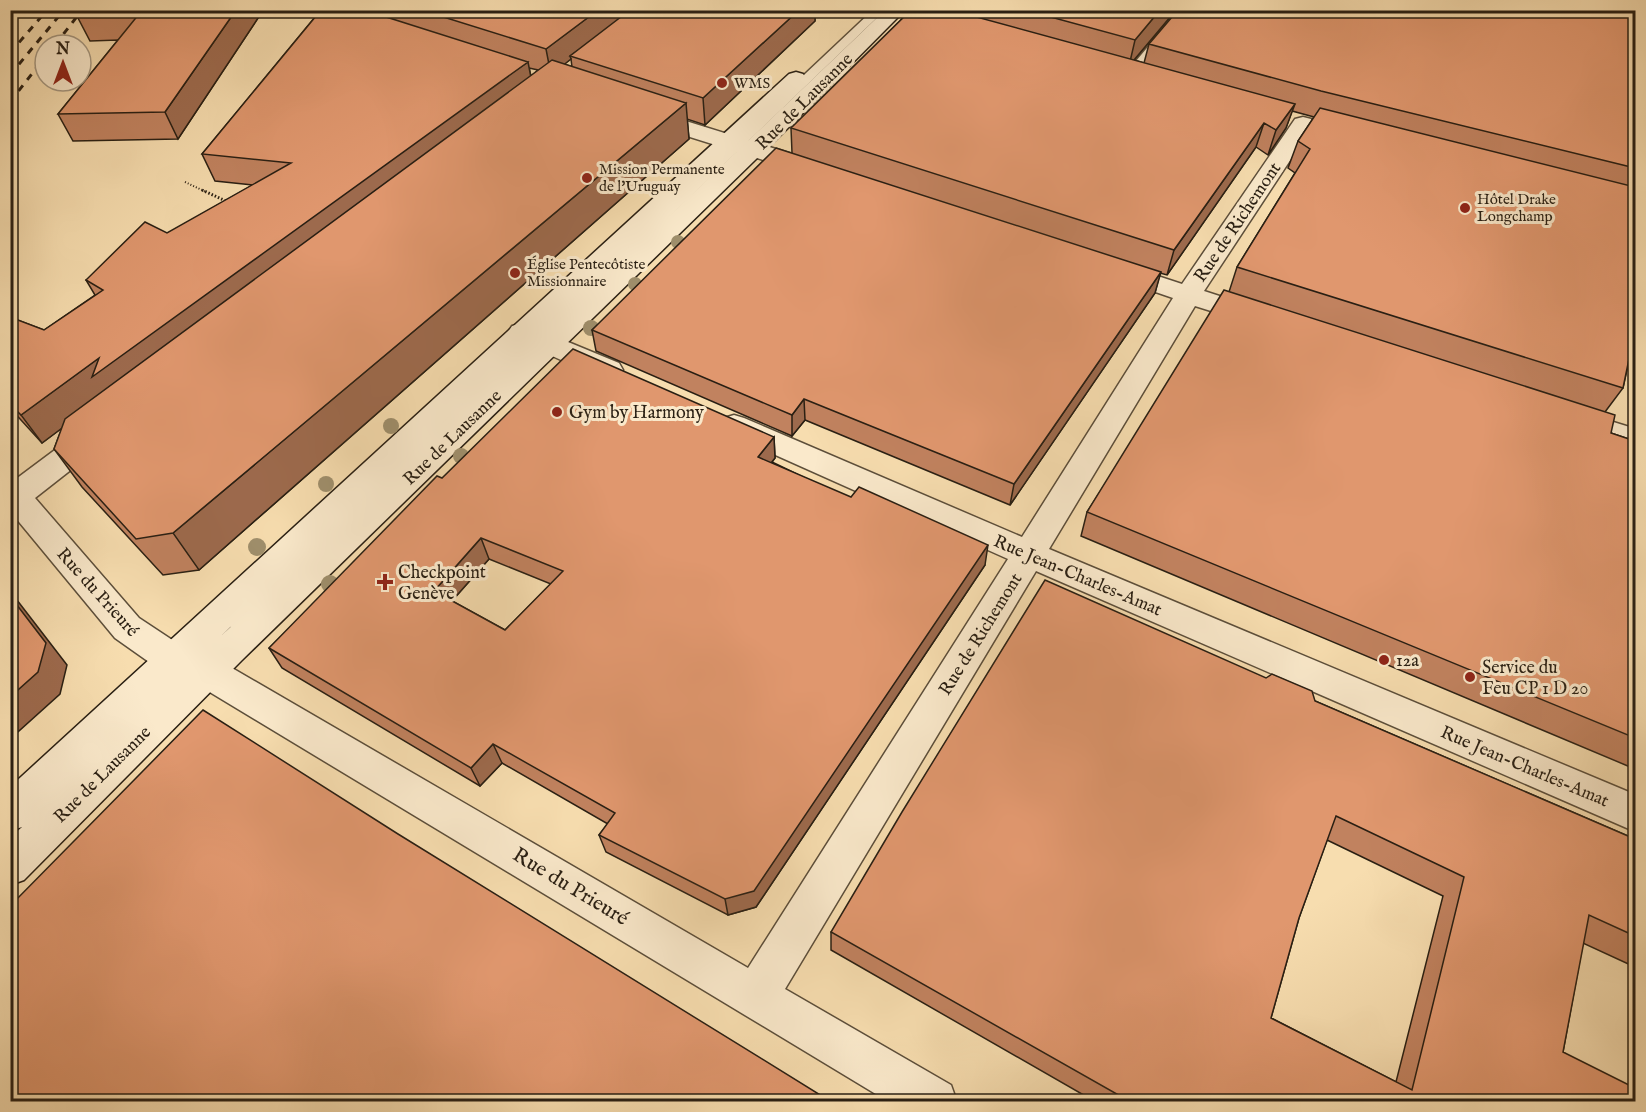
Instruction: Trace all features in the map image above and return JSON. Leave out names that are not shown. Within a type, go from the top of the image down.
[{"type":"street","points":[[740,146],[867,10]]},
{"type":"street","name":"Rue de Lausanne","points":[[10,866],[191,669],[740,146],[896,10]]},
{"type":"street","points":[[1106,70],[1151,82]]},
{"type":"street","points":[[625,109],[832,175]]},
{"type":"street","name":"Rue de Richemont","points":[[756,996],[1188,295],[1304,124]]},
{"type":"street","points":[[1088,261],[1287,327]]},
{"type":"street","points":[[536,338],[630,379]]},
{"type":"street","points":[[1546,411],[1635,441]]},
{"type":"street","name":"Rue Jean-Charles-Amat","points":[[705,412],[1635,814]]},
{"type":"street","points":[[13,492],[117,419]]},
{"type":"street","name":"Rue du Prieuré","points":[[13,492],[122,624],[139,639],[934,1101]]},
{"type":"street","points":[[10,813],[191,669]]},
{"type":"lane","points":[[740,146],[880,10]]},
{"type":"lane","points":[[1129,76],[1185,10]]},
{"type":"lane","points":[[10,839],[191,669]]},
{"type":"path","points":[[185,182],[231,203]]},
{"type":"building","points":[[82,10],[236,10],[165,112],[58,114],[75,93],[93,93],[93,71],[139,14],[77,16]]},
{"type":"building","points":[[321,10],[376,10],[380,15],[528,62],[92,377],[99,358],[21,415],[10,404],[10,317],[44,330],[103,290],[86,280],[145,222],[167,233],[291,163],[202,154]]},
{"type":"building","points":[[421,10],[598,10],[546,49]]},
{"type":"building","points":[[630,10],[799,10],[703,98],[570,56]]},
{"type":"building","points":[[911,10],[951,10],[1295,104],[1276,130],[1264,123],[1174,250],[791,128]]},
{"type":"building","points":[[1025,10],[1160,10],[1135,40]]},
{"type":"building","points":[[1178,10],[1635,10],[1635,168],[1321,91],[1149,44]]},
{"type":"building","points":[[552,60],[686,103],[173,533],[136,539],[54,449],[65,419]]},
{"type":"building","points":[[1320,108],[1635,187],[1635,330],[1623,388],[1237,267],[1310,149],[1298,141]]},
{"type":"building","points":[[776,148],[1161,272],[1014,484],[804,399],[792,415],[592,330]]},
{"type":"building","points":[[1224,290],[1615,415],[1611,433],[1635,441],[1635,738],[1087,512]]},
{"type":"building","points":[[573,349],[774,437],[758,457],[851,497],[859,487],[988,545],[754,891],[725,899],[599,835],[615,813],[493,744],[471,768],[269,648],[437,476],[442,478]],"holes":[[[481,538],[563,571],[505,630],[434,591]]]},
{"type":"building","points":[[1045,580],[1266,678],[1272,674],[1312,691],[1315,701],[1635,839],[1635,936],[1589,915],[1563,1052],[1635,1088],[1635,1101],[1129,1101],[831,932]],"holes":[[[1336,816],[1464,877],[1412,1090],[1271,1018],[1299,918]]]},
{"type":"building","points":[[10,596],[46,643],[38,672],[10,697]]},
{"type":"building","points":[[203,710],[398,834],[830,1101],[10,1101],[10,906]]},
{"type":"railway","points":[[10,53],[47,10]]},
{"type":"railway","points":[[10,75],[64,10]]},
{"type":"railway","points":[[64,33],[82,10]]},
{"type":"railway","points":[[10,102],[33,72]]},
{"type":"place","name":"WMS","points":[[722,83]]},
{"type":"place","name":"Mission Permanente de l'Uruguay","points":[[587,178]]},
{"type":"place","name":"Hôtel Drake Longchamp","points":[[1465,208]]},
{"type":"place","name":"Église Pentecôtiste Missionnaire","points":[[515,273]]},
{"type":"place","name":"Gym by Harmony","points":[[557,412]]},
{"type":"place","name":"Checkpoint Genève","points":[[385,582]]},
{"type":"place","name":"12a","points":[[1384,660]]},
{"type":"place","name":"Service du Feu CP 1 D 20","points":[[1470,677]]}]
